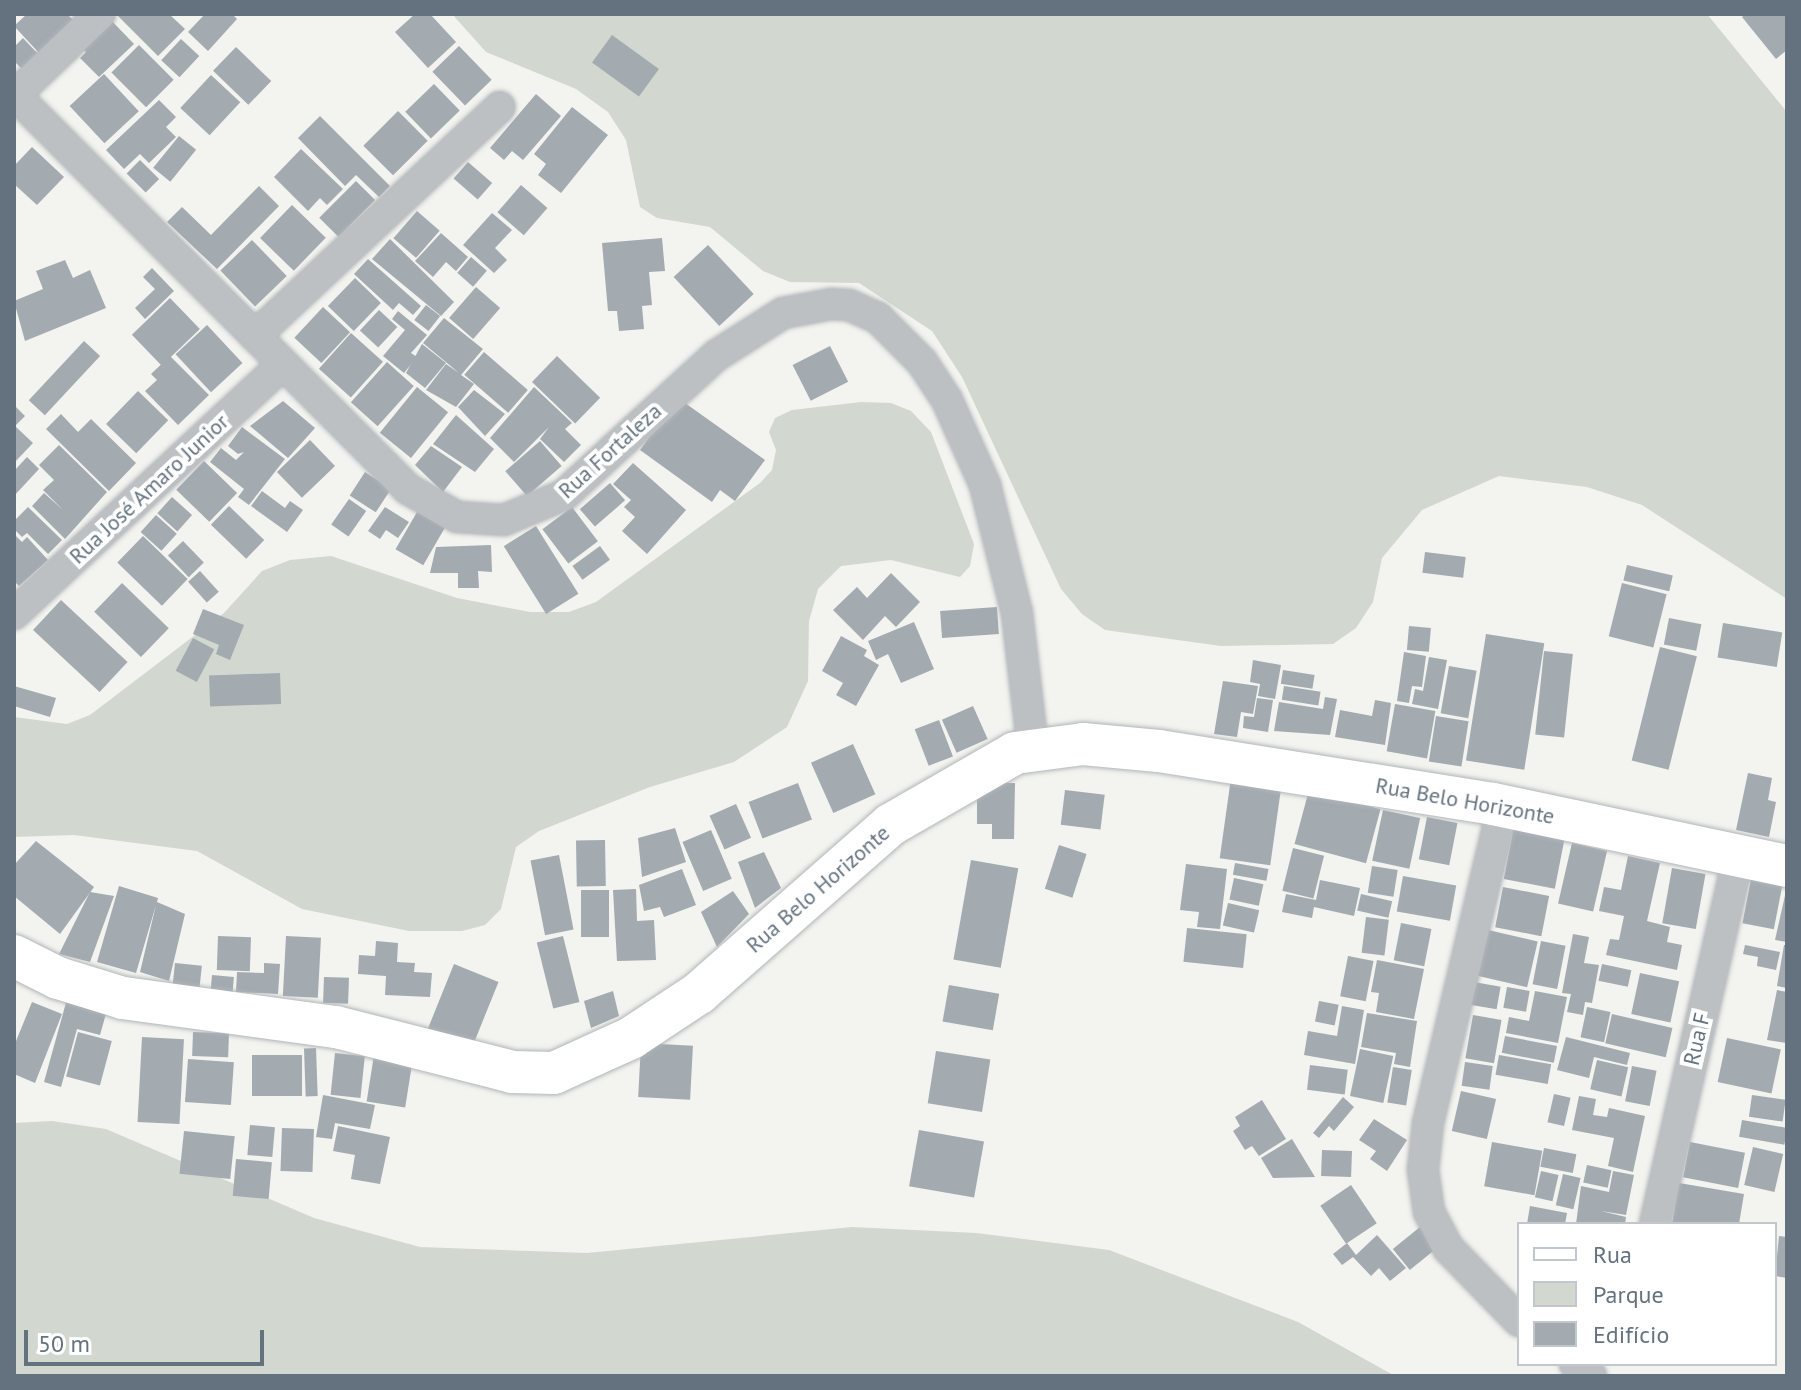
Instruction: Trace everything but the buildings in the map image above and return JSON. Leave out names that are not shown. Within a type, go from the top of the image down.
[{"type":"street","points":[[15,95],[100,14]]},
{"type":"street","name":"Rua Fortaleza","points":[[15,95],[426,503],[457,517],[504,520],[564,495],[717,355],[759,324],[805,307],[831,304],[865,310],[898,333],[922,362],[968,440],[1000,534],[1017,613],[1033,749]]},
{"type":"street","points":[[255,336],[500,107]]},
{"type":"street","name":"Rua José Amaro Junior","points":[[14,614],[283,364]]},
{"type":"street","name":"Rua Belo Horizonte","points":[[14,956],[58,978],[123,998],[336,1027],[512,1072],[554,1073],[631,1038],[699,993],[881,831],[982,770],[1033,749],[1083,744],[1159,751],[1503,806],[1787,866]]},
{"type":"street","points":[[1503,806],[1428,1123],[1423,1170],[1429,1212],[1448,1248],[1517,1319]]},
{"type":"street","name":"Rua F","points":[[1655,1222],[1739,855]]},
{"type":"green space","points":[[452,14],[1707,14],[1787,112],[1787,599],[1642,505],[1587,487],[1499,476],[1422,510],[1382,558],[1373,602],[1356,628],[1333,644],[1221,646],[1105,630],[1082,614],[1061,589],[962,377],[932,331],[859,283],[790,282],[763,271],[710,227],[657,218],[640,207],[626,140],[608,112],[576,89],[486,52]]},
{"type":"green space","points":[[861,402],[891,403],[911,411],[931,432],[974,544],[970,566],[960,577],[891,560],[841,566],[818,589],[809,621],[808,681],[787,727],[734,762],[650,787],[539,831],[516,847],[501,909],[485,925],[462,931],[409,931],[302,909],[197,851],[74,835],[14,837],[14,717],[67,724],[90,715],[224,613],[262,571],[290,560],[331,556],[457,598],[530,612],[569,612],[596,602],[760,483],[772,470],[776,450],[769,432],[775,418],[792,410]]},
{"type":"green space","points":[[52,1121],[106,1129],[314,1218],[420,1247],[587,1253],[852,1227],[976,1233],[1109,1250],[1298,1322],[1395,1376],[14,1376],[14,1123]]}]
